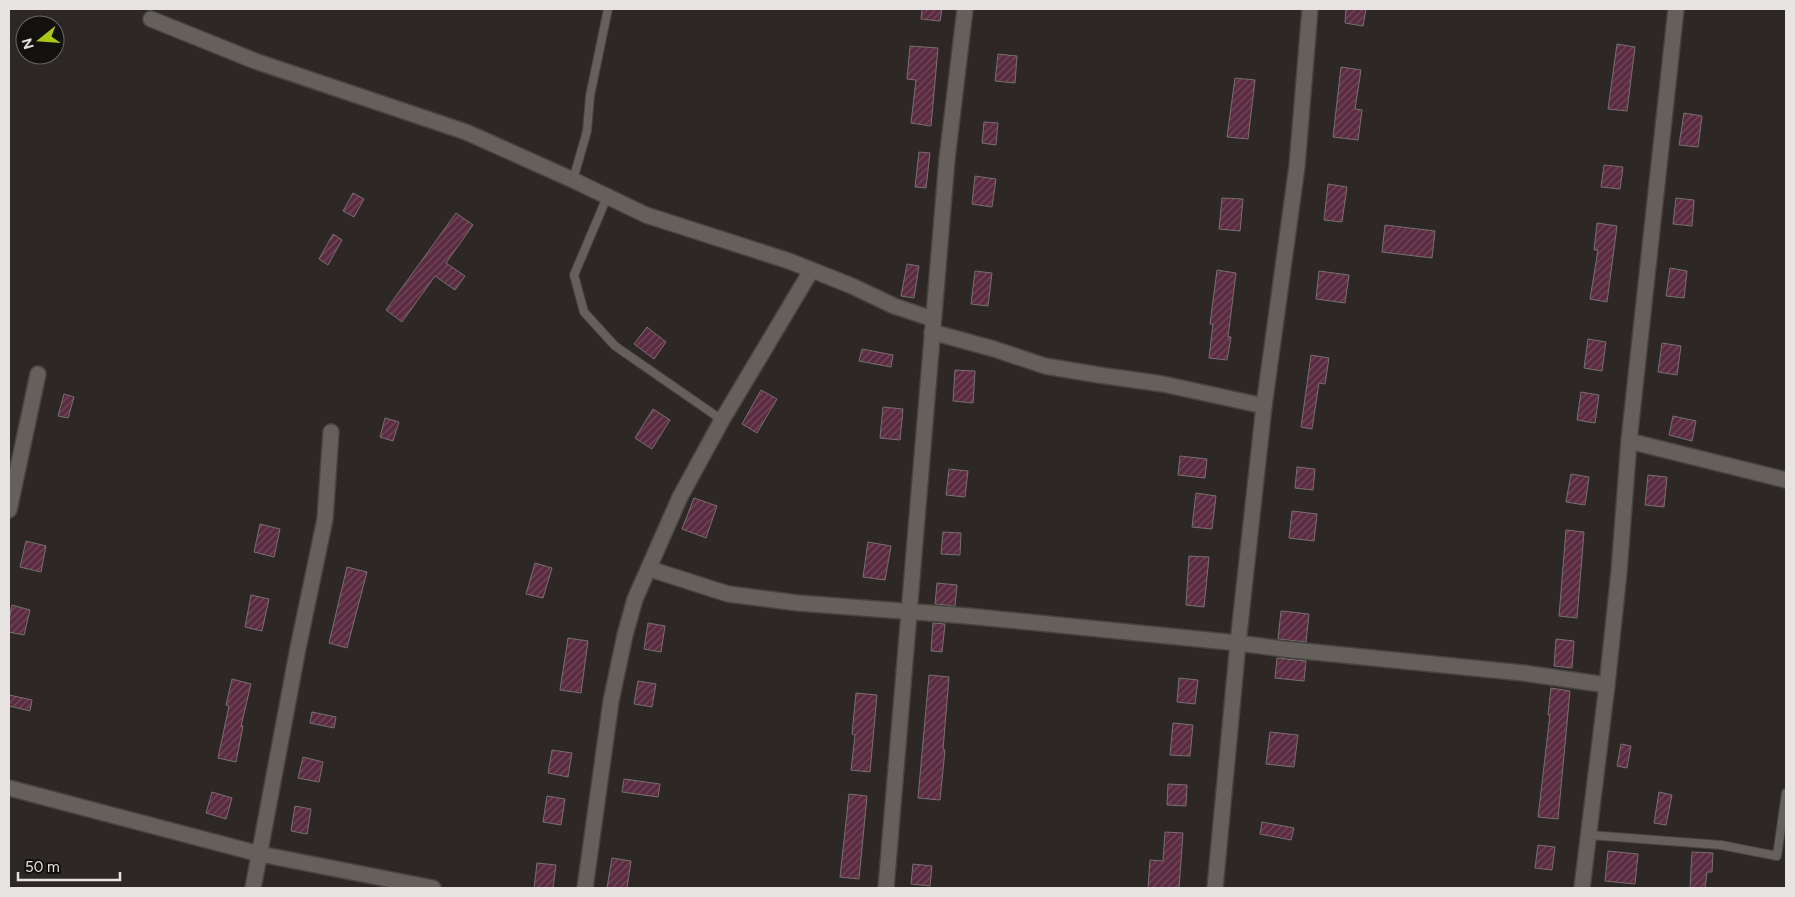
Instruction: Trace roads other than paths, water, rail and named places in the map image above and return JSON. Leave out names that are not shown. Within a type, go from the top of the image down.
[{"type":"street","points":[[886,888],[947,159],[965,9]]},
{"type":"street","points":[[1216,888],[1238,643],[1264,406],[1297,166],[1310,9]]},
{"type":"street","points":[[1582,888],[1607,685],[1619,572],[1629,441],[1676,9]]},
{"type":"street","points":[[151,19],[255,61],[466,132],[573,180],[646,216],[789,261],[852,286],[933,326],[994,349],[1045,366],[1099,376],[1163,384],[1264,406]]},
{"type":"street","points":[[585,888],[611,701],[635,599],[650,569],[680,497],[722,420],[811,271]]},
{"type":"street","points":[[9,510],[38,374]]},
{"type":"street","points":[[254,888],[298,648],[325,519],[331,432]]},
{"type":"street","points":[[1629,441],[1786,480]]},
{"type":"street","points":[[650,569],[728,594],[798,603],[968,616],[1238,643],[1523,673],[1607,685]]},
{"type":"street","points":[[9,788],[260,854],[433,888]]},
{"type":"lane","points":[[573,180],[587,131],[590,96],[608,9]]},
{"type":"lane","points":[[607,197],[574,274],[584,312],[615,346],[722,420]]},
{"type":"lane","points":[[1589,834],[1720,845],[1778,856],[1786,793]]}]
